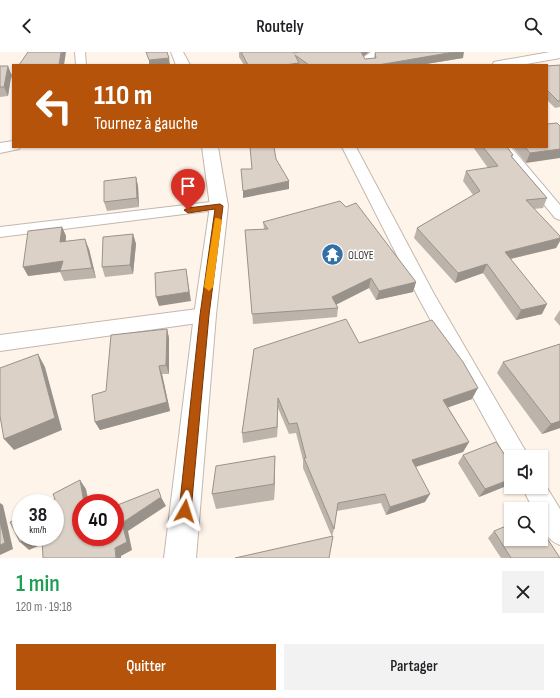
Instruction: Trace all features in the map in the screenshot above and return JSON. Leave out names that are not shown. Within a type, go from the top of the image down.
[{"type":"street","points":[[80,52],[81,64]]},
{"type":"street","points":[[177,52],[183,64]]},
{"type":"street","points":[[368,64],[366,59],[378,52]]},
{"type":"street","points":[[504,64],[558,54]]},
{"type":"street","points":[[0,148],[12,146]]},
{"type":"street","points":[[180,558],[205,315],[220,206],[210,148]]},
{"type":"street","points":[[350,148],[427,297],[514,450]]},
{"type":"street","points":[[505,148],[560,215]]},
{"type":"street","points":[[0,232],[220,206]]},
{"type":"street","points":[[0,343],[205,315]]},
{"type":"street","points":[[538,494],[560,533]]},
{"type":"building","points":[[28,52],[61,52],[59,64],[20,64]]},
{"type":"building","points":[[146,52],[167,52],[169,58],[149,60]]},
{"type":"building","points":[[241,52],[361,52],[365,59],[376,58],[376,52],[454,52],[384,64],[308,64],[295,55],[299,63],[247,64]]},
{"type":"building","points":[[560,65],[560,101],[558,101],[548,91],[548,66]]},
{"type":"building","points":[[0,66],[8,66],[4,87],[0,87]]},
{"type":"building","points":[[557,123],[560,126],[560,149],[530,153],[526,148],[548,148],[548,124]]},
{"type":"building","points":[[250,148],[274,148],[276,159],[289,181],[243,191],[241,169],[252,169]]},
{"type":"building","points":[[484,148],[508,148],[513,155],[511,156],[547,198],[526,200],[560,236],[560,238],[505,252],[547,304],[521,310],[487,264],[458,273],[417,228],[480,191],[466,171],[498,166]]},
{"type":"building","points":[[136,177],[137,198],[104,202],[104,181]]},
{"type":"building","points":[[340,201],[346,207],[356,203],[416,282],[379,291],[371,278],[332,297],[338,308],[252,314],[245,230],[268,229],[263,222]]},
{"type":"building","points":[[62,227],[60,242],[85,239],[92,268],[60,271],[63,261],[23,267],[28,231]]},
{"type":"building","points":[[133,234],[130,265],[102,267],[103,237]]},
{"type":"building","points":[[186,269],[189,292],[156,297],[155,273]]},
{"type":"building","points":[[346,319],[359,343],[432,320],[463,362],[478,388],[443,400],[469,442],[412,460],[430,494],[390,507],[385,494],[338,503],[334,529],[304,458],[306,458],[297,423],[289,424],[278,398],[277,427],[242,433],[254,349]]},
{"type":"building","points":[[167,329],[166,365],[159,366],[167,402],[95,422],[92,395],[106,391],[111,335]]},
{"type":"building","points":[[560,344],[560,421],[551,424],[503,362]]},
{"type":"building","points":[[38,354],[55,418],[4,439],[0,416],[0,368]]},
{"type":"building","points":[[496,442],[504,454],[504,482],[485,489],[463,455]]},
{"type":"building","points":[[275,456],[274,484],[212,494],[216,466]]},
{"type":"building","points":[[80,480],[82,494],[72,494],[72,546],[119,546],[115,548],[116,558],[43,558],[42,546],[64,546],[64,494],[53,494]]},
{"type":"building","points":[[158,489],[161,497],[124,522],[124,502]]},
{"type":"building","points":[[0,521],[5,543],[0,545]]},
{"type":"building","points":[[504,527],[504,546],[548,546],[548,540],[560,558],[511,558],[494,531]]},
{"type":"building","points":[[124,531],[127,542],[124,544]]},
{"type":"building","points":[[333,536],[329,558],[235,558]]},
{"type":"slow traffic","points":[[209,287],[218,220]]},
{"type":"place","name":"OLOYE","points":[[332,255]]},
{"type":"route","points":[[185,511],[205,315],[220,206],[188,210]]}]
